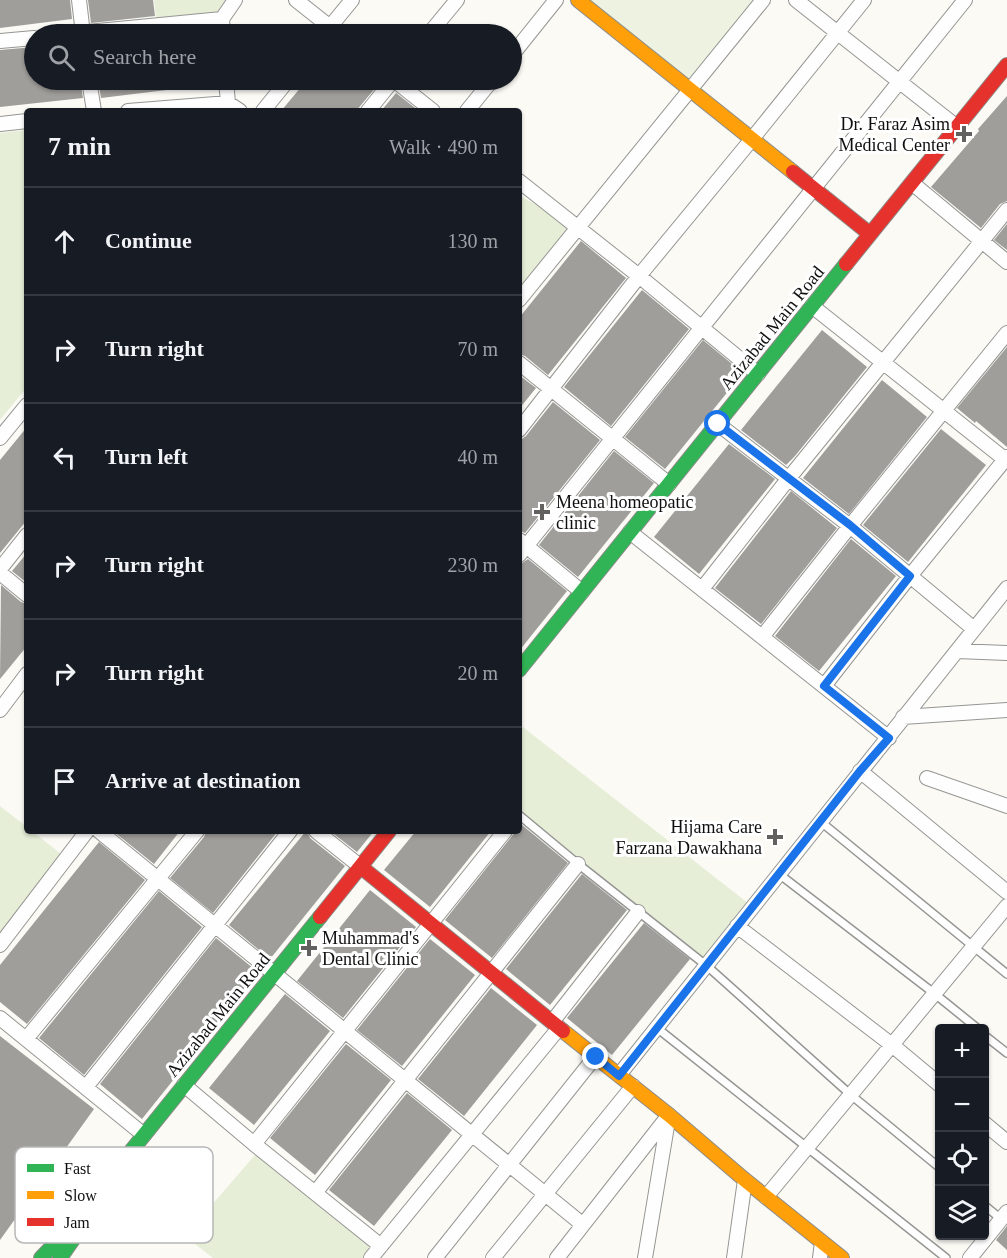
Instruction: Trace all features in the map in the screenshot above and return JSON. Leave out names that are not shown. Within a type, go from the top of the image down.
[{"type":"street","points":[[79,0],[82,24]]},
{"type":"street","points":[[222,24],[222,19],[235,0]]},
{"type":"street","points":[[296,0],[322,24]]},
{"type":"street","points":[[336,24],[352,0]]},
{"type":"street","points":[[437,24],[457,0]]},
{"type":"street","points":[[522,42],[556,0]]},
{"type":"street","points":[[578,0],[870,234]]},
{"type":"street","points":[[522,296],[764,0]]},
{"type":"street","points":[[796,0],[957,127]]},
{"type":"street","points":[[522,426],[639,276],[864,0]]},
{"type":"street","points":[[522,546],[613,439],[965,0]]},
{"type":"street","points":[[176,24],[222,19]]},
{"type":"street","points":[[0,41],[24,39]]},
{"type":"street","name":"Azizabad Main Road","points":[[522,666],[1006,69]]},
{"type":"street","points":[[91,90],[94,108]]},
{"type":"street","points":[[227,90],[228,103]]},
{"type":"street","points":[[265,108],[280,90]]},
{"type":"street","points":[[371,108],[386,90]]},
{"type":"street","points":[[407,90],[429,108]]},
{"type":"street","points":[[469,108],[484,90]]},
{"type":"street","points":[[166,108],[228,103],[236,108]]},
{"type":"street","points":[[0,124],[24,121]]},
{"type":"street","points":[[522,183],[758,374]]},
{"type":"street","points":[[912,183],[1007,262]]},
{"type":"street","points":[[702,589],[789,478],[1007,210]]},
{"type":"street","points":[[812,306],[1006,459],[824,686]]},
{"type":"street","points":[[762,637],[1007,333]]},
{"type":"street","points":[[522,365],[669,484]]},
{"type":"street","points":[[0,438],[24,411]]},
{"type":"street","points":[[718,424],[850,525],[974,629]]},
{"type":"street","points":[[630,532],[889,738]]},
{"type":"street","points":[[24,539],[0,571],[24,592]]},
{"type":"street","points":[[522,548],[582,592]]},
{"type":"street","points":[[619,1076],[1007,588]]},
{"type":"street","points":[[957,651],[1007,653]]},
{"type":"street","points":[[0,710],[24,678]]},
{"type":"street","points":[[903,717],[1007,710]]},
{"type":"street","points":[[860,771],[1007,892]]},
{"type":"street","points":[[927,778],[1007,806]]},
{"type":"street","points":[[0,945],[85,834]]},
{"type":"street","points":[[103,834],[582,1224]]},
{"type":"street","points":[[26,1039],[195,834]]},
{"type":"street","points":[[86,1087],[288,834]]},
{"type":"street","points":[[320,834],[555,1025],[669,1114],[842,1258]]},
{"type":"street","name":"Azizabad Main Road","points":[[134,1147],[387,834]]},
{"type":"street","points":[[254,1144],[503,834]]},
{"type":"street","points":[[315,1193],[578,864]]},
{"type":"street","points":[[766,1197],[1007,906]]},
{"type":"street","points":[[371,1258],[472,1134],[638,912]]},
{"type":"street","points":[[737,926],[892,1045],[935,1082]]},
{"type":"street","points":[[0,1017],[144,1135]]},
{"type":"street","points":[[435,1258],[596,1057]]},
{"type":"street","points":[[184,1085],[381,1246]]},
{"type":"street","points":[[493,1258],[633,1086]]},
{"type":"street","points":[[557,1258],[669,1114]]},
{"type":"street","points":[[645,1258],[669,1114]]},
{"type":"street","points":[[989,1127],[1007,1142]]},
{"type":"street","points":[[734,1258],[746,1180]]},
{"type":"street","points":[[970,1258],[1004,1215]]},
{"type":"street","points":[[820,1258],[822,1242]]},
{"type":"street","name":"Azizabad Main Road","points":[[40,1258],[54,1243]]},
{"type":"street","name":"Azizabad Main Road","points":[[60,1258],[70,1243]]},
{"type":"lane","points":[[522,817],[707,966],[851,1095],[935,1165]]},
{"type":"lane","points":[[821,821],[1007,974]]},
{"type":"lane","points":[[779,874],[971,1024]]},
{"type":"lane","points":[[657,1028],[946,1258]]},
{"type":"lane","points":[[989,1039],[1007,1053]]},
{"type":"lane","points":[[989,1208],[1004,1215]]},
{"type":"green space","points":[[154,0],[235,0],[222,19],[157,24]]},
{"type":"green space","points":[[578,0],[764,0],[691,90]]},
{"type":"green space","points":[[24,130],[24,391],[0,420],[0,133]]},
{"type":"green space","points":[[522,197],[577,228],[522,296]]},
{"type":"green space","points":[[522,726],[753,907],[707,966],[522,816]]},
{"type":"green space","points":[[0,806],[24,825],[24,834],[36,834],[66,858],[0,945]]},
{"type":"green space","points":[[260,1149],[381,1246],[371,1258],[213,1258],[194,1243],[213,1243],[213,1204]]},
{"type":"building","points":[[0,0],[70,0],[72,19],[0,28]]},
{"type":"building","points":[[88,0],[153,0],[155,16],[91,23]]},
{"type":"building","points":[[24,48],[24,90],[82,90],[83,98],[0,107],[0,50]]},
{"type":"building","points":[[100,90],[167,90],[101,98]]},
{"type":"building","points":[[299,90],[374,90],[359,108],[284,108]]},
{"type":"building","points":[[396,93],[415,108],[384,108]]},
{"type":"building","points":[[1007,96],[1007,201],[1000,204],[981,228],[931,187]]},
{"type":"building","points":[[1007,224],[1007,250],[994,240]]},
{"type":"building","points":[[581,241],[626,278],[548,375],[522,355],[522,314]]},
{"type":"building","points":[[642,290],[689,329],[611,426],[564,387]]},
{"type":"building","points":[[822,330],[867,367],[786,465],[741,430]]},
{"type":"building","points":[[703,340],[743,373],[665,469],[625,437]]},
{"type":"building","points":[[1007,347],[1007,447],[957,408]]},
{"type":"building","points":[[522,377],[536,388],[522,405]]},
{"type":"building","points":[[882,380],[927,417],[849,514],[803,478]]},
{"type":"building","points":[[553,402],[600,440],[525,533],[522,532],[522,439]]},
{"type":"building","points":[[941,429],[986,465],[908,562],[863,525]]},
{"type":"building","points":[[24,431],[24,524],[0,553],[0,460]]},
{"type":"building","points":[[729,444],[775,479],[699,574],[654,537]]},
{"type":"building","points":[[614,451],[654,483],[578,577],[539,545]]},
{"type":"building","points":[[791,491],[837,528],[761,624],[715,588]]},
{"type":"building","points":[[851,539],[896,576],[819,671],[775,636]]},
{"type":"building","points":[[24,557],[24,581],[12,571]]},
{"type":"building","points":[[528,559],[567,591],[522,647],[522,563]]},
{"type":"building","points":[[1,585],[24,603],[24,650],[0,679]]},
{"type":"building","points":[[522,825],[568,863],[492,958],[445,920],[514,834],[522,834]]},
{"type":"building","points":[[117,834],[178,834],[154,864]]},
{"type":"building","points":[[205,834],[276,834],[213,913],[170,878]]},
{"type":"building","points":[[304,834],[308,834],[310,838],[345,866],[270,959],[229,925]]},
{"type":"building","points":[[334,834],[372,834],[357,852]]},
{"type":"building","points":[[414,834],[489,834],[430,907],[384,870]]},
{"type":"building","points":[[99,842],[145,880],[27,1024],[0,1002],[0,965]]},
{"type":"building","points":[[582,874],[627,910],[550,1005],[506,969]]},
{"type":"building","points":[[370,890],[416,927],[343,1018],[297,981]]},
{"type":"building","points":[[159,891],[202,927],[84,1075],[39,1038]]},
{"type":"building","points":[[644,923],[690,959],[612,1055],[567,1018]]},
{"type":"building","points":[[216,938],[259,973],[142,1119],[100,1084]]},
{"type":"building","points":[[430,939],[475,975],[402,1066],[357,1030]]},
{"type":"building","points":[[491,988],[537,1025],[464,1116],[418,1079]]},
{"type":"building","points":[[285,994],[330,1031],[254,1125],[209,1088]]},
{"type":"building","points":[[0,1036],[94,1109],[67,1147],[15,1147],[15,1219],[0,1240]]},
{"type":"building","points":[[346,1044],[391,1080],[315,1175],[270,1138]]},
{"type":"building","points":[[407,1093],[452,1130],[374,1226],[329,1190]]},
{"type":"building","points":[[1007,1226],[1007,1250],[996,1240]]},
{"type":"traffic: fast","points":[[522,666],[846,264]]},
{"type":"traffic: fast","points":[[134,1147],[320,917]]},
{"type":"traffic: fast","points":[[41,1258],[55,1243]]},
{"type":"traffic: fast","points":[[60,1258],[70,1243]]},
{"type":"traffic: slow","points":[[578,0],[793,172]]},
{"type":"traffic: slow","points":[[563,1031],[842,1258]]},
{"type":"traffic: jam","points":[[846,264],[1007,65]]},
{"type":"traffic: jam","points":[[793,172],[870,234]]},
{"type":"traffic: jam","points":[[320,917],[387,834]]},
{"type":"traffic: jam","points":[[361,867],[563,1031]]},
{"type":"place","name":"Dr. Faraz Asim Medical Center","points":[[964,134]]},
{"type":"place","name":"Meena homeopatic clinic","points":[[542,512]]},
{"type":"place","name":"Hijama Care Farzana Dawakhana","points":[[775,837]]},
{"type":"place","name":"Muhammad's Dental Clinic","points":[[309,948]]},
{"type":"route","points":[[596,1057],[619,1076],[860,771],[889,738],[824,686],[910,576],[850,525],[718,424]]}]
